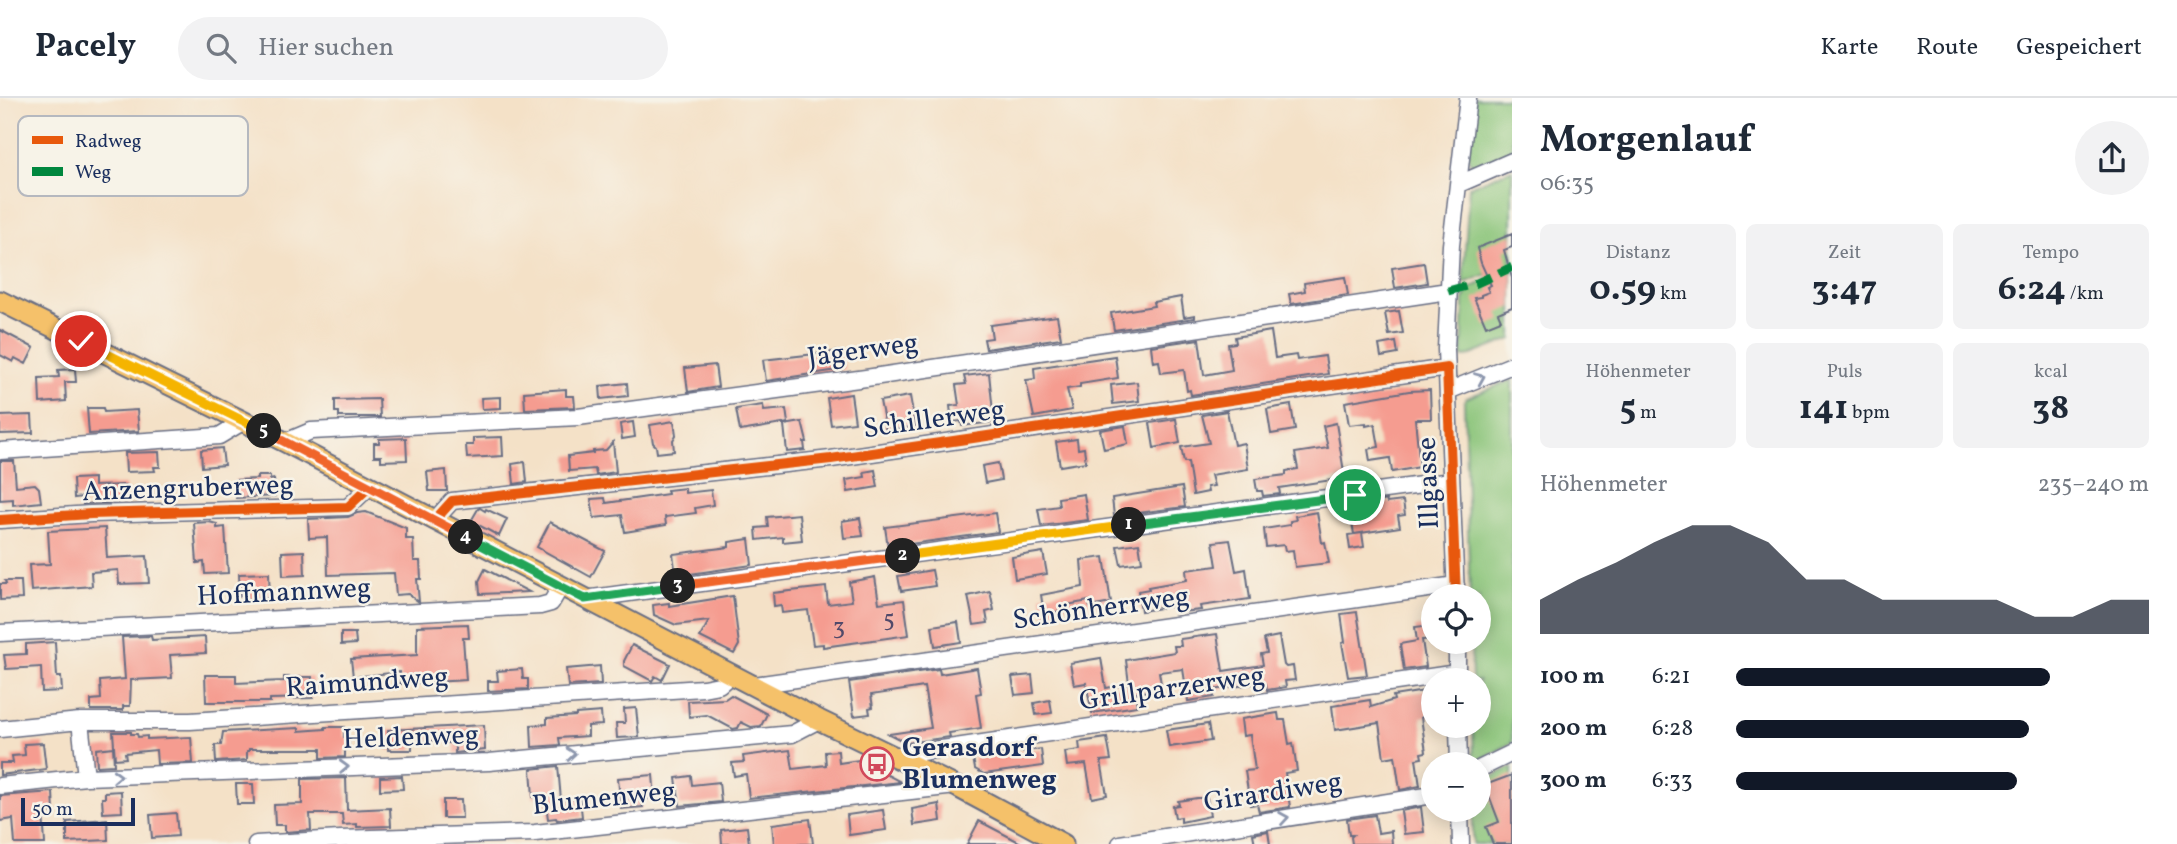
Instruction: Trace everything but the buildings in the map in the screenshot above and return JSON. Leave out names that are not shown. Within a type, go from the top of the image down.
[{"type":"main road","points":[[0,301],[244,421],[820,720],[956,786],[1063,844]]},
{"type":"street","name":"Illgasse","points":[[1456,584],[1447,368],[1448,291],[1468,98]]},
{"type":"street","points":[[1459,184],[1512,160]]},
{"type":"street","name":"Jägerweg","points":[[285,442],[311,431],[578,417],[880,376],[1448,291]]},
{"type":"street","points":[[1448,391],[1512,365]]},
{"type":"street","name":"Schillerweg","points":[[434,520],[452,501],[831,459],[1447,368]]},
{"type":"street","points":[[0,451],[219,436],[244,421]]},
{"type":"street","points":[[585,599],[1451,481]]},
{"type":"street","name":"Anzengruberweg","points":[[0,520],[91,514],[348,507],[370,486]]},
{"type":"street","name":"Hoffmannweg","points":[[0,633],[540,606],[551,603],[561,586]]},
{"type":"street","name":"Schönherrweg","points":[[754,685],[1421,596]]},
{"type":"street","name":"Raimundweg","points":[[0,729],[80,721],[190,721],[703,688],[719,685],[732,674]]},
{"type":"street","name":"Grillparzerweg","points":[[894,757],[1421,682]]},
{"type":"street","name":"Heldenweg","points":[[0,786],[86,777],[489,762],[792,734],[820,720]]},
{"type":"street","points":[[80,721],[86,777]]},
{"type":"street","points":[[1491,764],[1512,754]]},
{"type":"street","name":"Blumenweg","points":[[256,844],[535,833],[956,786]]},
{"type":"street","name":"Girardiweg","points":[[1120,844],[1421,797]]},
{"type":"street","points":[[1460,822],[1461,844]]},
{"type":"green space","points":[[1475,98],[1512,98],[1512,154],[1478,168],[1470,162],[1468,156]]},
{"type":"green space","points":[[1512,169],[1512,264],[1465,283],[1469,187]]},
{"type":"green space","points":[[1512,269],[1512,339],[1466,357],[1462,356],[1464,300],[1470,288]]},
{"type":"green space","points":[[1512,380],[1512,743],[1491,754],[1474,752],[1473,738],[1491,738],[1491,668],[1472,668],[1471,654],[1491,654],[1491,584],[1470,584],[1466,398]]},
{"type":"green space","points":[[1512,767],[1512,844],[1473,844],[1473,822],[1491,822],[1491,777]]},
{"type":"marked path","points":[[1448,291],[1477,283],[1512,267]]},
{"type":"cycle path","points":[[0,520],[91,514],[348,507],[370,486],[434,521],[452,501],[831,459],[1447,368],[1455,584]]},
{"type":"place","name":"Gerasdorf Blumenweg","points":[[877,764]]},
{"type":"route","points":[[81,341],[285,442],[585,599],[1355,495]]}]
